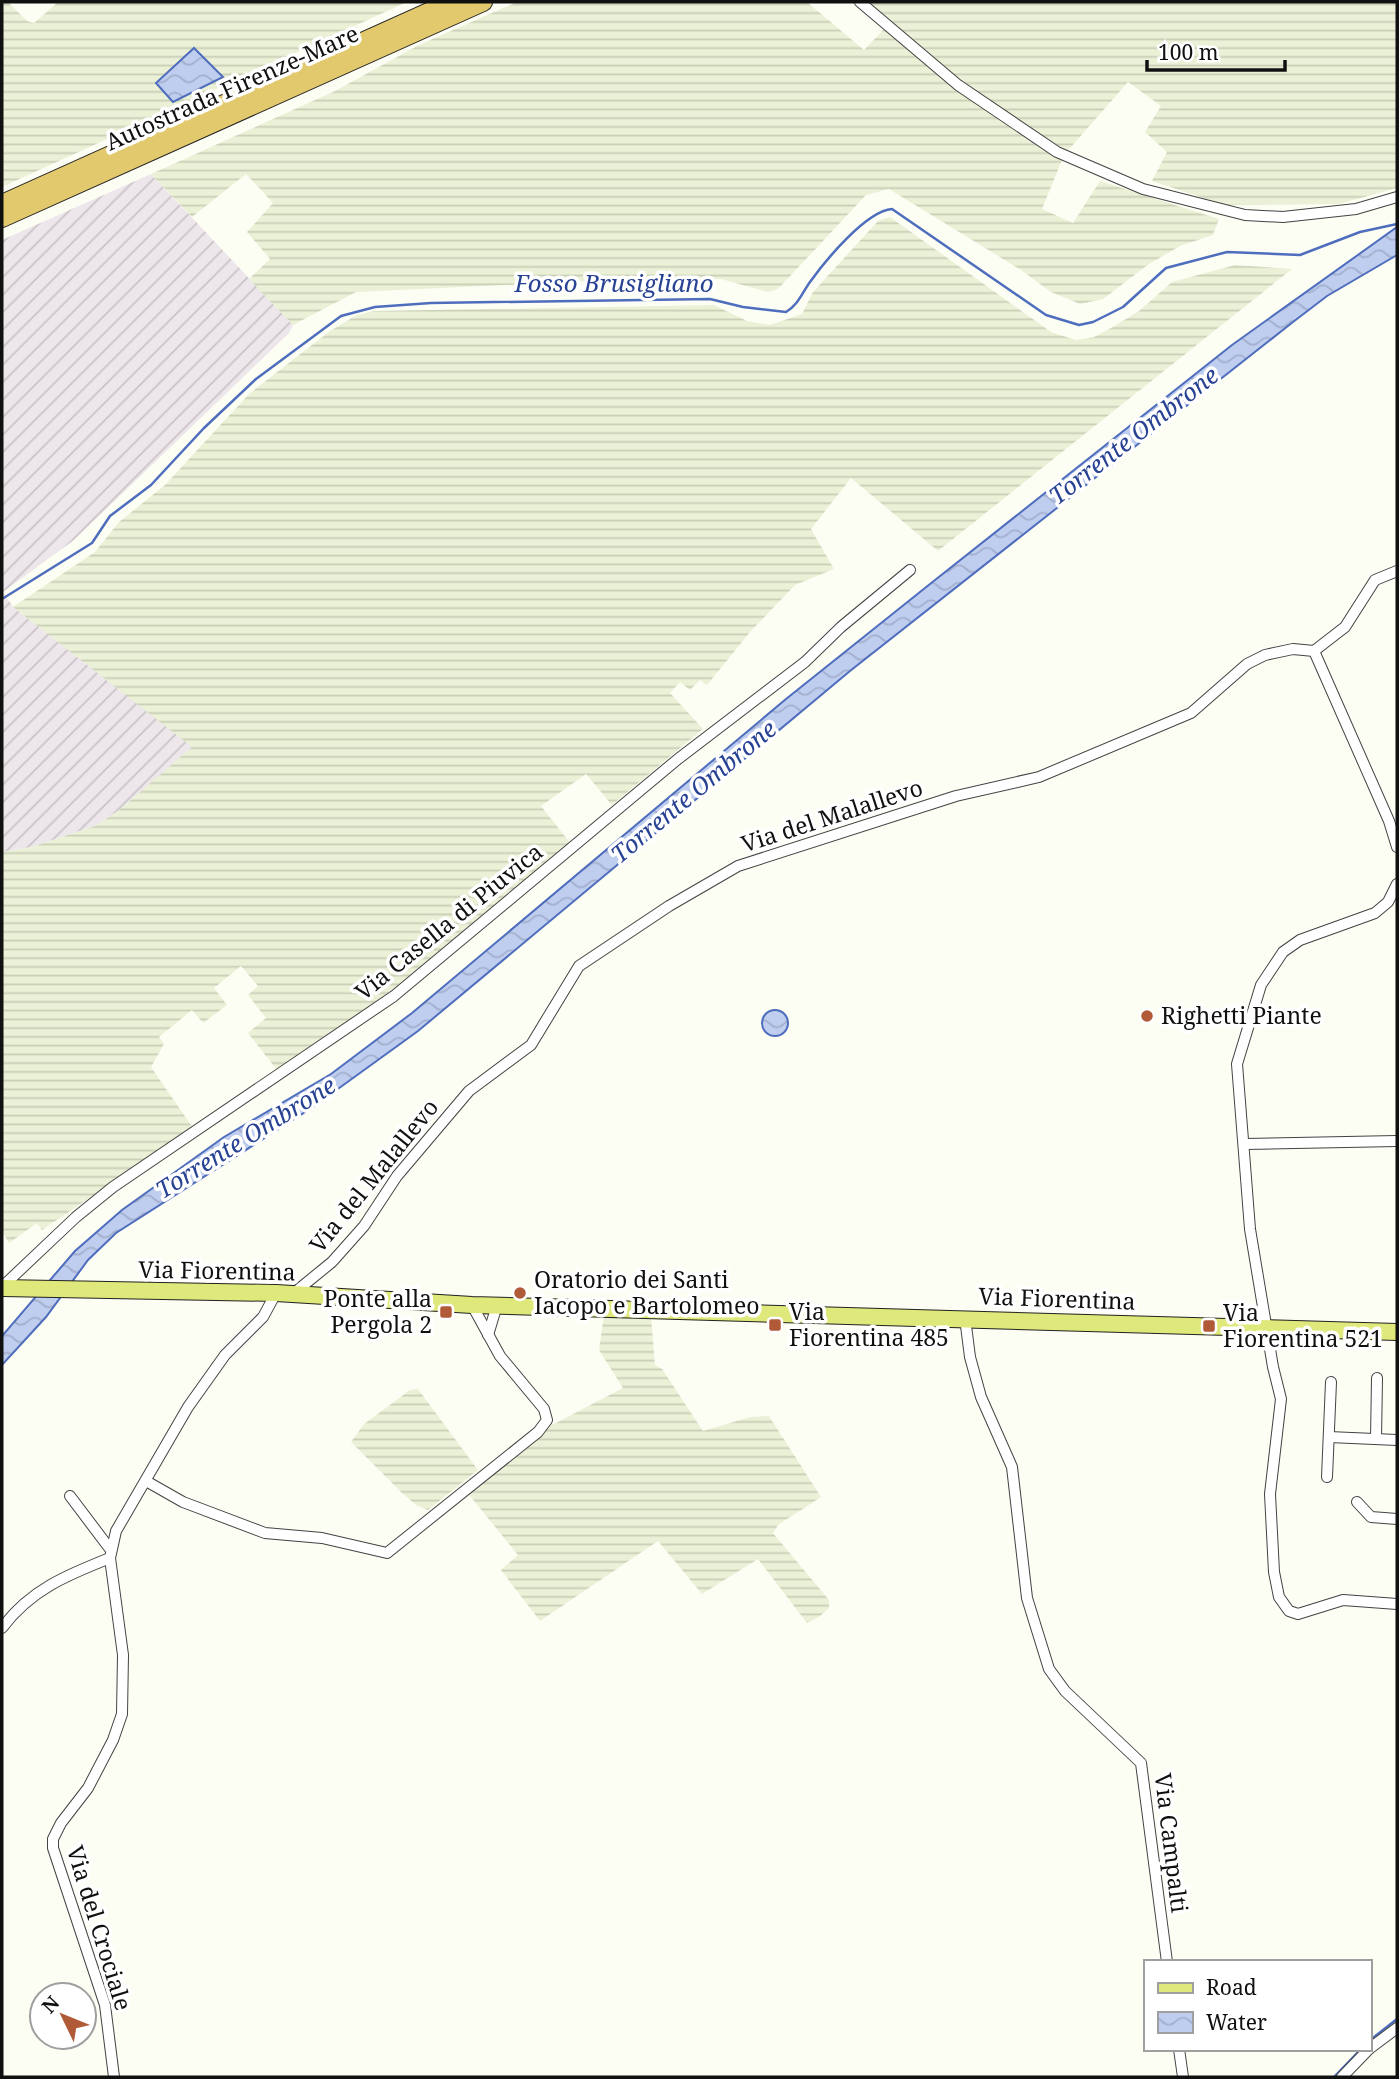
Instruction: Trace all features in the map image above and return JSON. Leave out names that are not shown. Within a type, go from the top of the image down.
[{"type":"highway","name":"Autostrada Firenze-Mare","points":[[2,204],[451,2]]},
{"type":"highway","name":"Autostrada Firenze-Mare","points":[[2,218],[483,2]]},
{"type":"main road","name":"Via Fiorentina","points":[[4,1288],[86,1292],[276,1293],[472,1305],[1397,1332]]},
{"type":"street","points":[[860,2],[958,85],[1057,152],[1143,189],[1245,215],[1283,217],[1356,209],[1397,197]]},
{"type":"street","name":"Via Casella di Piuvica","points":[[4,1288],[76,1217],[113,1187],[394,996],[678,759],[804,662],[841,626],[910,570]]},
{"type":"street","points":[[1397,571],[1375,580],[1345,627],[1314,651],[1390,821],[1397,847]]},
{"type":"street","name":"Via del Malallevo","points":[[293,1294],[332,1262],[364,1226],[397,1175],[468,1091],[531,1045],[579,966],[669,906],[738,866],[956,796],[1039,777],[1191,713],[1247,664],[1265,655],[1293,649],[1314,651]]},
{"type":"street","points":[[1397,884],[1388,902],[1375,913],[1290,946],[1267,972],[1250,1011],[1237,1064],[1250,1229],[1281,1399],[1270,1493],[1274,1572],[1281,1602],[1289,1611],[1298,1614],[1342,1600],[1397,1604]]},
{"type":"street","points":[[1245,1144],[1397,1141]]},
{"type":"street","points":[[2,1628],[20,1605],[36,1593],[110,1553],[118,1527],[188,1407],[225,1354],[263,1317],[276,1293]]},
{"type":"street","points":[[146,1481],[183,1502],[265,1533],[322,1538],[387,1553],[545,1424],[546,1412],[507,1366],[472,1305]]},
{"type":"street","points":[[488,1335],[497,1305]]},
{"type":"street","name":"Via Campalti","points":[[965,1318],[970,1357],[981,1397],[1012,1467],[1027,1598],[1049,1669],[1065,1691],[1142,1763],[1167,1960]]},
{"type":"street","points":[[1376,1439],[1377,1378]]},
{"type":"street","points":[[1327,1477],[1331,1382]]},
{"type":"street","points":[[1329,1437],[1397,1440]]},
{"type":"street","points":[[70,1496],[110,1553]]},
{"type":"street","points":[[1357,1502],[1371,1517],[1397,1519]]},
{"type":"street","name":"Via del Crociale","points":[[110,1553],[123,1655],[122,1714],[113,1741],[88,1788],[61,1823],[53,1839],[53,1848],[106,2005],[114,2077]]},
{"type":"street","points":[[1371,2048],[1397,2028]]},
{"type":"street","points":[[1179,2051],[1183,2077]]},
{"type":"street","points":[[1342,2077],[1367,2051]]},
{"type":"shaded area","points":[[151,174],[293,325],[289,333],[74,540],[3,592],[13,607],[193,747],[118,811],[95,826],[32,847],[2,852],[2,240]]},
{"type":"green space","points":[[2,2],[8,2],[27,21],[34,23],[58,2],[407,2],[2,187]]},
{"type":"green space","points":[[517,2],[807,2],[864,50],[890,23],[866,2],[1397,2],[1397,188],[1339,204],[1225,205],[1152,181],[1167,152],[1145,132],[1161,106],[1128,82],[1064,155],[1042,209],[1073,223],[1100,181],[1219,219],[1213,235],[1180,246],[1149,264],[1103,299],[1080,304],[1051,292],[1021,270],[889,189],[866,195],[778,289],[768,292],[721,279],[655,278],[356,292],[293,325],[249,279],[270,259],[247,232],[273,203],[246,174],[192,217],[151,174],[335,91],[419,45]]},
{"type":"green space","points":[[890,217],[1051,332],[1076,340],[1094,337],[1111,328],[1139,311],[1172,282],[1235,265],[1292,269],[938,551],[851,478],[811,529],[834,569],[795,585],[750,632],[707,685],[700,680],[690,690],[680,682],[670,693],[703,729],[612,805],[586,774],[541,806],[571,844],[389,992],[277,1070],[248,1033],[266,1018],[248,995],[258,986],[241,966],[214,988],[227,1005],[203,1023],[192,1010],[159,1037],[164,1044],[151,1067],[193,1128],[42,1230],[37,1223],[9,1243],[2,1231],[2,852],[32,847],[95,826],[118,811],[192,747],[13,607],[95,552],[119,522],[165,485],[249,394],[330,331],[357,315],[374,311],[714,305],[747,321],[770,325],[802,314],[813,292],[878,221]]},
{"type":"green space","points":[[604,1315],[651,1316],[655,1365],[662,1369],[703,1431],[750,1417],[769,1416],[821,1497],[778,1525],[773,1533],[829,1600],[829,1608],[819,1617],[807,1623],[758,1559],[702,1594],[658,1541],[540,1621],[501,1570],[518,1555],[466,1491],[549,1424],[554,1424],[623,1388],[599,1350]]},
{"type":"green space","points":[[418,1389],[478,1470],[428,1510],[416,1505],[402,1493],[351,1442],[364,1424],[410,1390]]},
{"type":"water","points":[[194,48],[223,77],[173,102],[156,83]]},
{"type":"water","name":"Torrente Ombrone","points":[[1397,227],[1397,255],[1327,296],[850,671],[418,1031],[313,1107],[116,1233],[88,1260],[46,1317],[2,1365],[2,1336],[75,1251],[122,1210],[224,1137],[331,1074],[412,1013],[786,699],[930,584],[1232,345]]},
{"type":"water","points":[[775,1010],[784,1014],[788,1023],[784,1032],[775,1036],[766,1032],[762,1023],[766,1014]]},
{"type":"waterway","name":"Fosso Brusigliano","points":[[2,599],[92,543],[110,516],[151,485],[204,428],[256,379],[341,316],[375,307],[431,303],[710,299],[743,307],[786,312],[797,302],[847,238],[870,218],[892,209],[1046,315],[1079,325],[1093,322],[1123,307],[1166,268],[1227,252],[1300,255],[1360,232],[1397,224]]},
{"type":"waterway","points":[[1371,2039],[1397,2019]]},
{"type":"waterway","points":[[1335,2076],[1359,2051]]},
{"type":"place","name":"Righetti Piante","points":[[1147,1016]]},
{"type":"place","name":"Oratorio dei Santi Iacopo e Bartolomeo","points":[[520,1293]]},
{"type":"place","name":"Ponte alla Pergola 2","points":[[446,1312]]},
{"type":"place","name":"Via Fiorentina 485","points":[[775,1325]]},
{"type":"place","name":"Via Fiorentina 521","points":[[1209,1326]]}]
